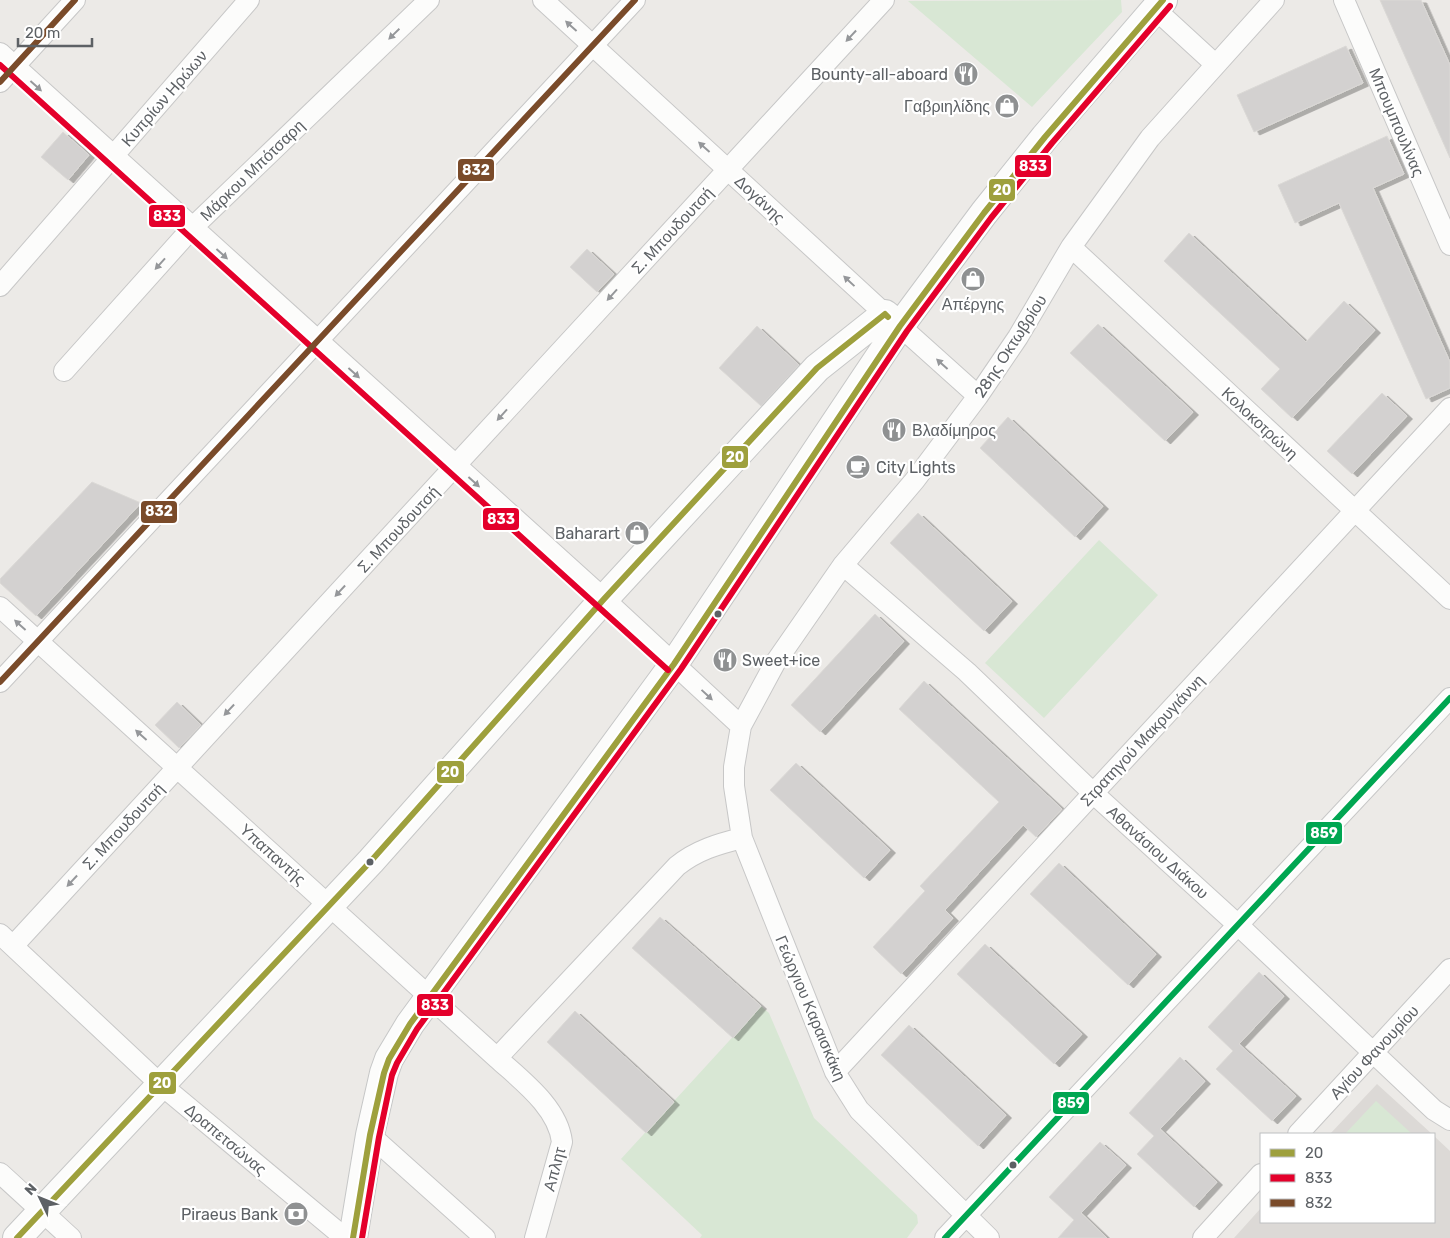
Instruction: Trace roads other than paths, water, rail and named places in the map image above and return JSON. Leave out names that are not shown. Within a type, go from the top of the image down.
[{"type":"street","points":[[0,82],[7,60],[75,0]]},
{"type":"street","name":"Κυπρίων Ηρώων","points":[[0,286],[248,0]]},
{"type":"street","name":"Μάρκου Μπότσαρη","points":[[64,371],[193,227],[429,0]]},
{"type":"street","name":"Δογάνης","points":[[543,0],[978,396]]},
{"type":"street","points":[[0,682],[37,640],[635,0]]},
{"type":"street","name":"Σ. Μπουδουτσή","points":[[6,940],[177,767],[884,0]]},
{"type":"street","name":"28ης Οκτωβρίου","points":[[741,726],[775,663],[843,565],[914,480],[978,396],[1018,338],[1071,246],[1150,138],[1274,0]]},
{"type":"street","name":"Μπουμπουλίνας","points":[[1344,0],[1450,245]]},
{"type":"street","points":[[353,1238],[370,1135],[389,1059],[429,997],[674,664],[893,320],[989,206],[1154,3],[1215,64]]},
{"type":"street","points":[[7,60],[604,599],[741,726]]},
{"type":"street","name":"Κολοκοτρώνη","points":[[1071,246],[1450,599]]},
{"type":"street","points":[[17,1238],[160,1083],[330,905],[604,599],[817,368],[893,320]]},
{"type":"street","name":"Στρατηγού Μακρυγιάννη","points":[[835,1072],[1450,408]]},
{"type":"street","name":"Αθανάσιου Διάκου","points":[[843,565],[967,672],[1093,793],[1238,925],[1434,1110],[1450,1120]]},
{"type":"street","name":"Υπαπαντής","points":[[0,607],[330,905],[497,1058],[544,1104]]},
{"type":"street","points":[[945,1238],[1450,698]]},
{"type":"street","name":"Γεώργιου Καραισκάκη","points":[[741,726],[734,767],[734,786],[742,838],[835,1072],[859,1110],[989,1238]]},
{"type":"street","points":[[497,1058],[677,866],[690,855],[742,838]]},
{"type":"street","name":"Δραπετσώνας","points":[[6,940],[160,1083],[345,1238]]},
{"type":"street","name":"Αγίου Φανουρίου","points":[[1299,1133],[1450,969]]},
{"type":"street","name":"Απλητ","points":[[535,1238],[562,1142],[562,1136],[544,1104]]},
{"type":"street","points":[[370,1135],[485,1238]]},
{"type":"street","points":[[0,1174],[71,1238]]},
{"type":"street","points":[[1203,1238],[1260,1175]]},
{"type":"place","name":"Bounty-all-aboard","points":[[966,74]]},
{"type":"place","name":"Γαβριηλίδης","points":[[1007,106]]},
{"type":"place","name":"Απέργης","points":[[973,279]]},
{"type":"place","name":"Βλαδίμηρος","points":[[894,430]]},
{"type":"place","name":"City Lights","points":[[858,467]]},
{"type":"place","name":"Baharart","points":[[637,533]]},
{"type":"place","name":"Sweet+ice","points":[[725,660]]},
{"type":"place","name":"Piraeus Bank","points":[[296,1214]]}]
